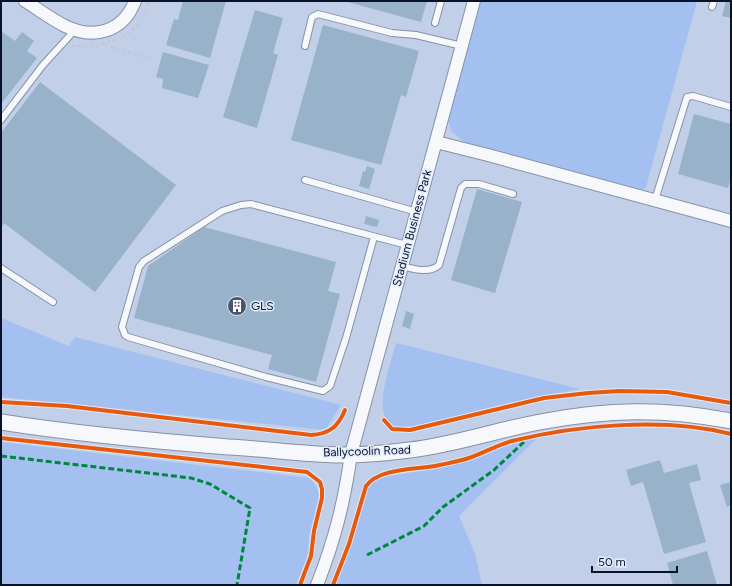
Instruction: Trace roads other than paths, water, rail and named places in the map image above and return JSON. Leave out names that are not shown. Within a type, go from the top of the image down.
[{"type":"street","points":[[25,1],[64,26],[75,30],[94,32],[114,28],[123,22],[130,14],[136,1]]},
{"type":"street","name":"Stadium Business Park","points":[[317,585],[337,530],[345,497],[351,454],[474,1]]},
{"type":"street","points":[[436,142],[731,221]]},
{"type":"street","name":"Ballycoolin Road","points":[[1,422],[176,443],[351,454],[411,450],[479,437],[539,422],[587,414],[636,410],[692,413],[731,420]]},
{"type":"lane","points":[[435,23],[442,1]]},
{"type":"lane","points":[[305,46],[312,17],[318,14],[392,33],[416,35],[462,46]]},
{"type":"lane","points":[[1,120],[43,65],[75,30]]},
{"type":"lane","points":[[655,200],[686,97],[693,96],[731,107]]},
{"type":"lane","points":[[305,180],[417,212]]},
{"type":"lane","points":[[402,266],[427,270],[435,269],[439,265],[461,188],[465,184],[479,184],[513,194]]},
{"type":"lane","points":[[374,237],[346,338],[330,386],[323,391],[266,377],[128,337],[123,331],[122,327],[139,267],[144,262],[222,211],[250,204],[408,245]]},
{"type":"lane","points":[[1,268],[53,302]]},
{"type":"place","name":"GLS","points":[[237,306]]}]
